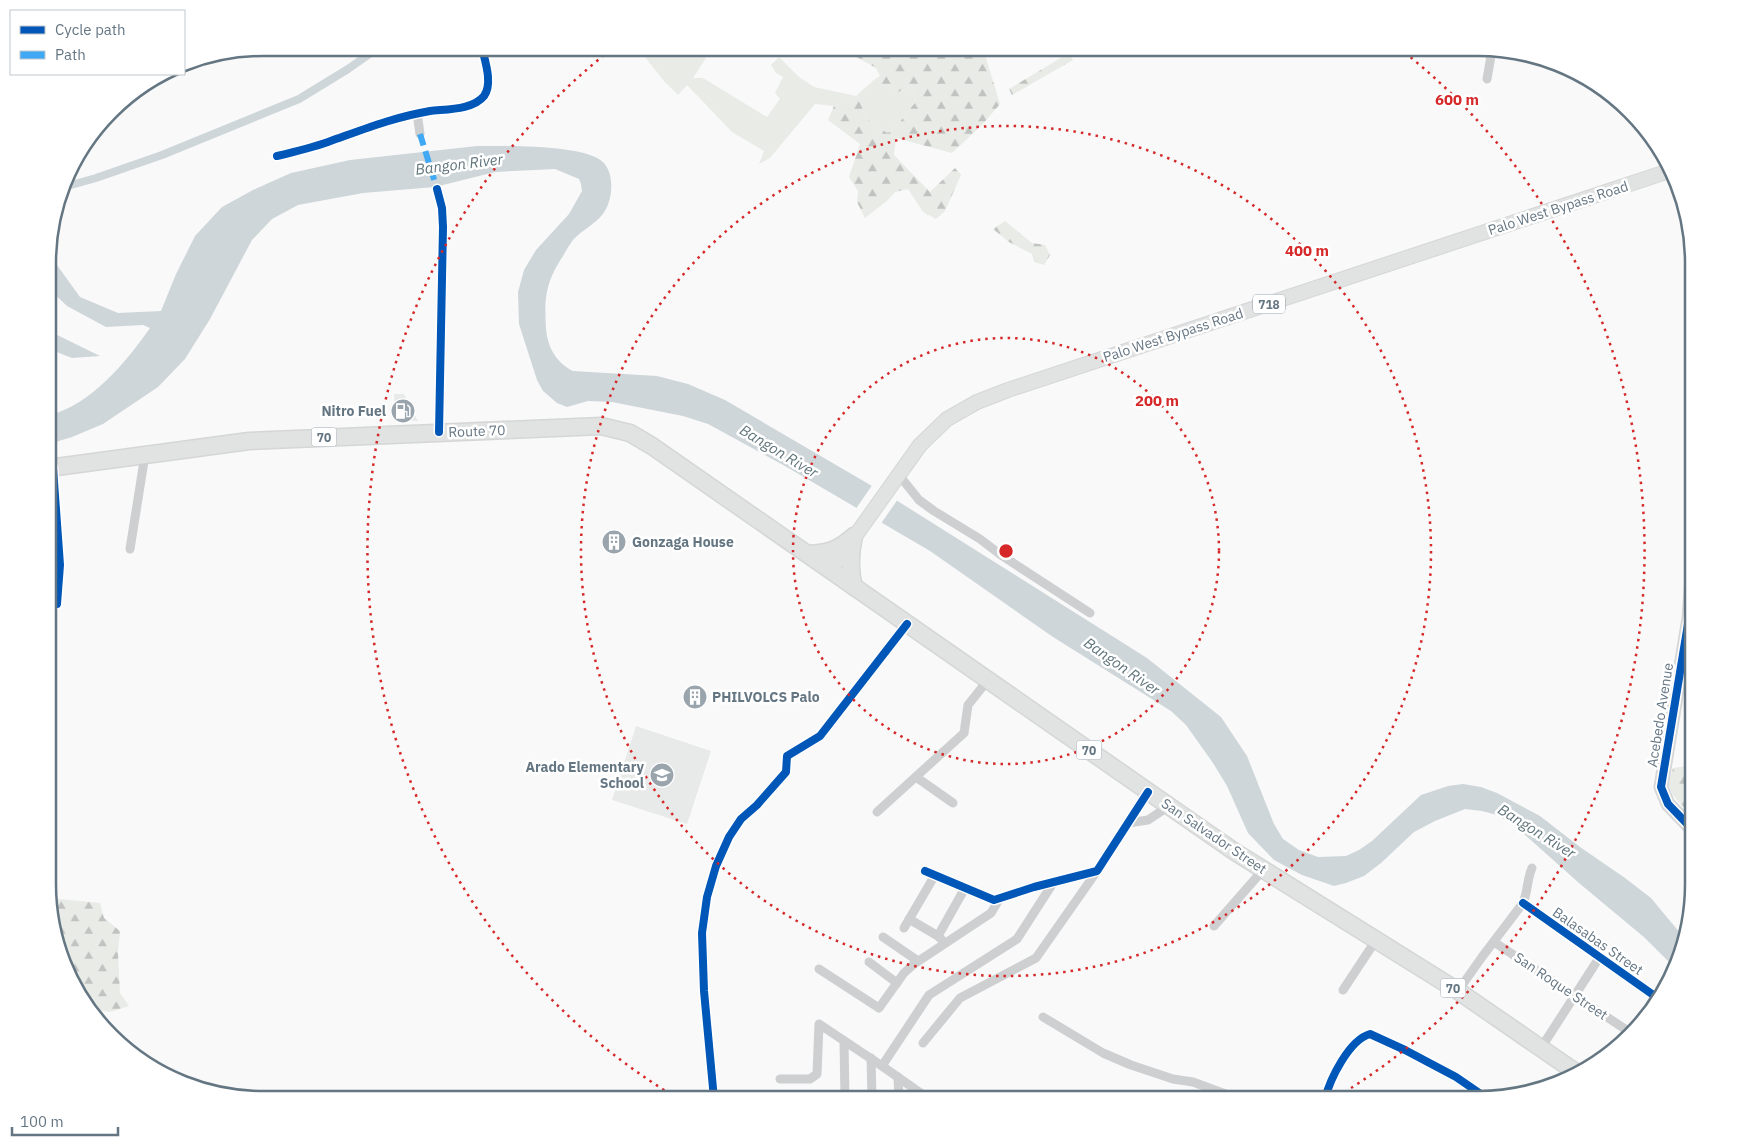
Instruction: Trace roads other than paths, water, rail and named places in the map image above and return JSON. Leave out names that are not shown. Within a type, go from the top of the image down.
[{"type":"highway","name":"Route 70","points":[[56,467],[249,440],[601,426],[630,434],[652,446],[808,554]]},
{"type":"highway","points":[[808,554],[830,552],[841,547],[857,532]]},
{"type":"highway","points":[[854,587],[850,552],[857,532]]},
{"type":"highway","name":"San Salvador Street","points":[[808,554],[1235,852],[1458,991],[1570,1068]]},
{"type":"main road","name":"Palo West Bypass Road","points":[[830,570],[920,445],[947,419],[977,402],[1008,390],[1664,173]]},
{"type":"street","points":[[277,156],[327,143],[378,123],[417,113],[464,106],[480,99],[486,92],[487,79],[483,56]]},
{"type":"street","points":[[1487,79],[1491,57]]},
{"type":"street","points":[[417,113],[420,134]]},
{"type":"street","points":[[437,189],[442,208],[443,227],[439,432]]},
{"type":"street","points":[[130,549],[146,455]]},
{"type":"street","points":[[897,477],[919,500],[934,512],[980,539],[1001,555],[1090,613]]},
{"type":"street","points":[[56,522],[60,565],[57,604]]},
{"type":"street","points":[[713,1091],[707,1027],[702,933],[707,897],[716,866],[729,837],[741,819],[757,805],[786,772],[787,756],[820,736],[908,624]]},
{"type":"street","name":"Acebedo Avenue","points":[[1685,637],[1661,787],[1668,804],[1685,822]]},
{"type":"street","points":[[877,812],[964,733],[968,705],[988,680]]},
{"type":"street","points":[[916,776],[953,803]]},
{"type":"street","points":[[923,1043],[960,998],[1036,958],[1097,871],[1148,792]]},
{"type":"street","points":[[1128,823],[1148,820],[1169,806]]},
{"type":"street","points":[[1458,991],[1524,903],[1528,877],[1532,868]]},
{"type":"street","points":[[925,870],[994,900],[1097,871]]},
{"type":"street","points":[[1214,926],[1263,870]]},
{"type":"street","points":[[904,928],[935,875]]},
{"type":"street","points":[[882,1066],[929,995],[1017,939],[1052,883]]},
{"type":"street","points":[[938,936],[965,888]]},
{"type":"street","points":[[819,969],[880,1008],[904,973],[918,961],[991,912],[1000,898]]},
{"type":"street","name":"Balasabas Street","points":[[1524,903],[1653,995]]},
{"type":"street","points":[[910,919],[938,936],[945,944]]},
{"type":"street","points":[[883,937],[918,961]]},
{"type":"street","points":[[1344,990],[1376,940]]},
{"type":"street","name":"San Roque Street","points":[[1494,942],[1625,1029]]},
{"type":"street","points":[[1541,1048],[1600,958]]},
{"type":"street","points":[[869,962],[897,982]]},
{"type":"street","points":[[1043,1017],[1103,1053],[1130,1066],[1173,1080],[1193,1082],[1217,1091]]},
{"type":"street","points":[[780,1079],[810,1079],[816,1074],[819,1024],[871,1058],[915,1091]]},
{"type":"street","points":[[1327,1091],[1341,1062],[1362,1036],[1370,1034],[1456,1077],[1476,1091]]},
{"type":"street","points":[[844,1041],[845,1091]]},
{"type":"street","points":[[871,1058],[872,1091]]},
{"type":"street","points":[[898,1077],[899,1091]]},
{"type":"water","name":"Bangon River","points":[[477,146],[523,146],[579,152],[593,156],[603,162],[611,178],[610,198],[606,209],[596,222],[572,242],[557,265],[547,290],[545,317],[548,341],[557,359],[567,368],[573,371],[657,376],[688,384],[725,400],[896,500],[1147,658],[1221,717],[1247,756],[1274,824],[1283,839],[1299,850],[1318,857],[1346,856],[1372,841],[1421,795],[1448,786],[1463,784],[1481,787],[1497,793],[1540,816],[1651,898],[1679,932],[1669,962],[1645,938],[1514,825],[1497,815],[1482,811],[1465,809],[1414,832],[1364,876],[1346,883],[1334,886],[1302,875],[1274,860],[1248,833],[1227,786],[1213,763],[1186,725],[1171,711],[1053,637],[930,551],[785,466],[708,424],[683,416],[612,402],[588,401],[567,407],[557,403],[543,391],[537,380],[519,324],[518,292],[524,270],[536,250],[569,214],[582,191],[579,179],[555,169],[495,172],[435,187],[363,193],[298,205],[272,219],[252,240],[210,319],[185,359],[158,387],[103,424],[56,442],[56,413],[79,402],[106,381],[119,368],[150,328],[143,325],[106,327],[67,306],[56,296],[56,264],[80,297],[118,313],[161,311],[176,274],[195,236],[222,207],[253,190],[291,173],[350,160]]},
{"type":"water","points":[[56,334],[100,356],[72,358],[56,352]]},
{"type":"waterway","points":[[72,185],[162,155],[299,99],[367,56]]},
{"type":"place","name":"Nitro Fuel","points":[[403,411]]},
{"type":"place","name":"Gonzaga House","points":[[614,542]]},
{"type":"place","name":"PHILVOLCS Palo","points":[[695,697]]},
{"type":"place","name":"Arado Elementary School","points":[[662,775]]}]
